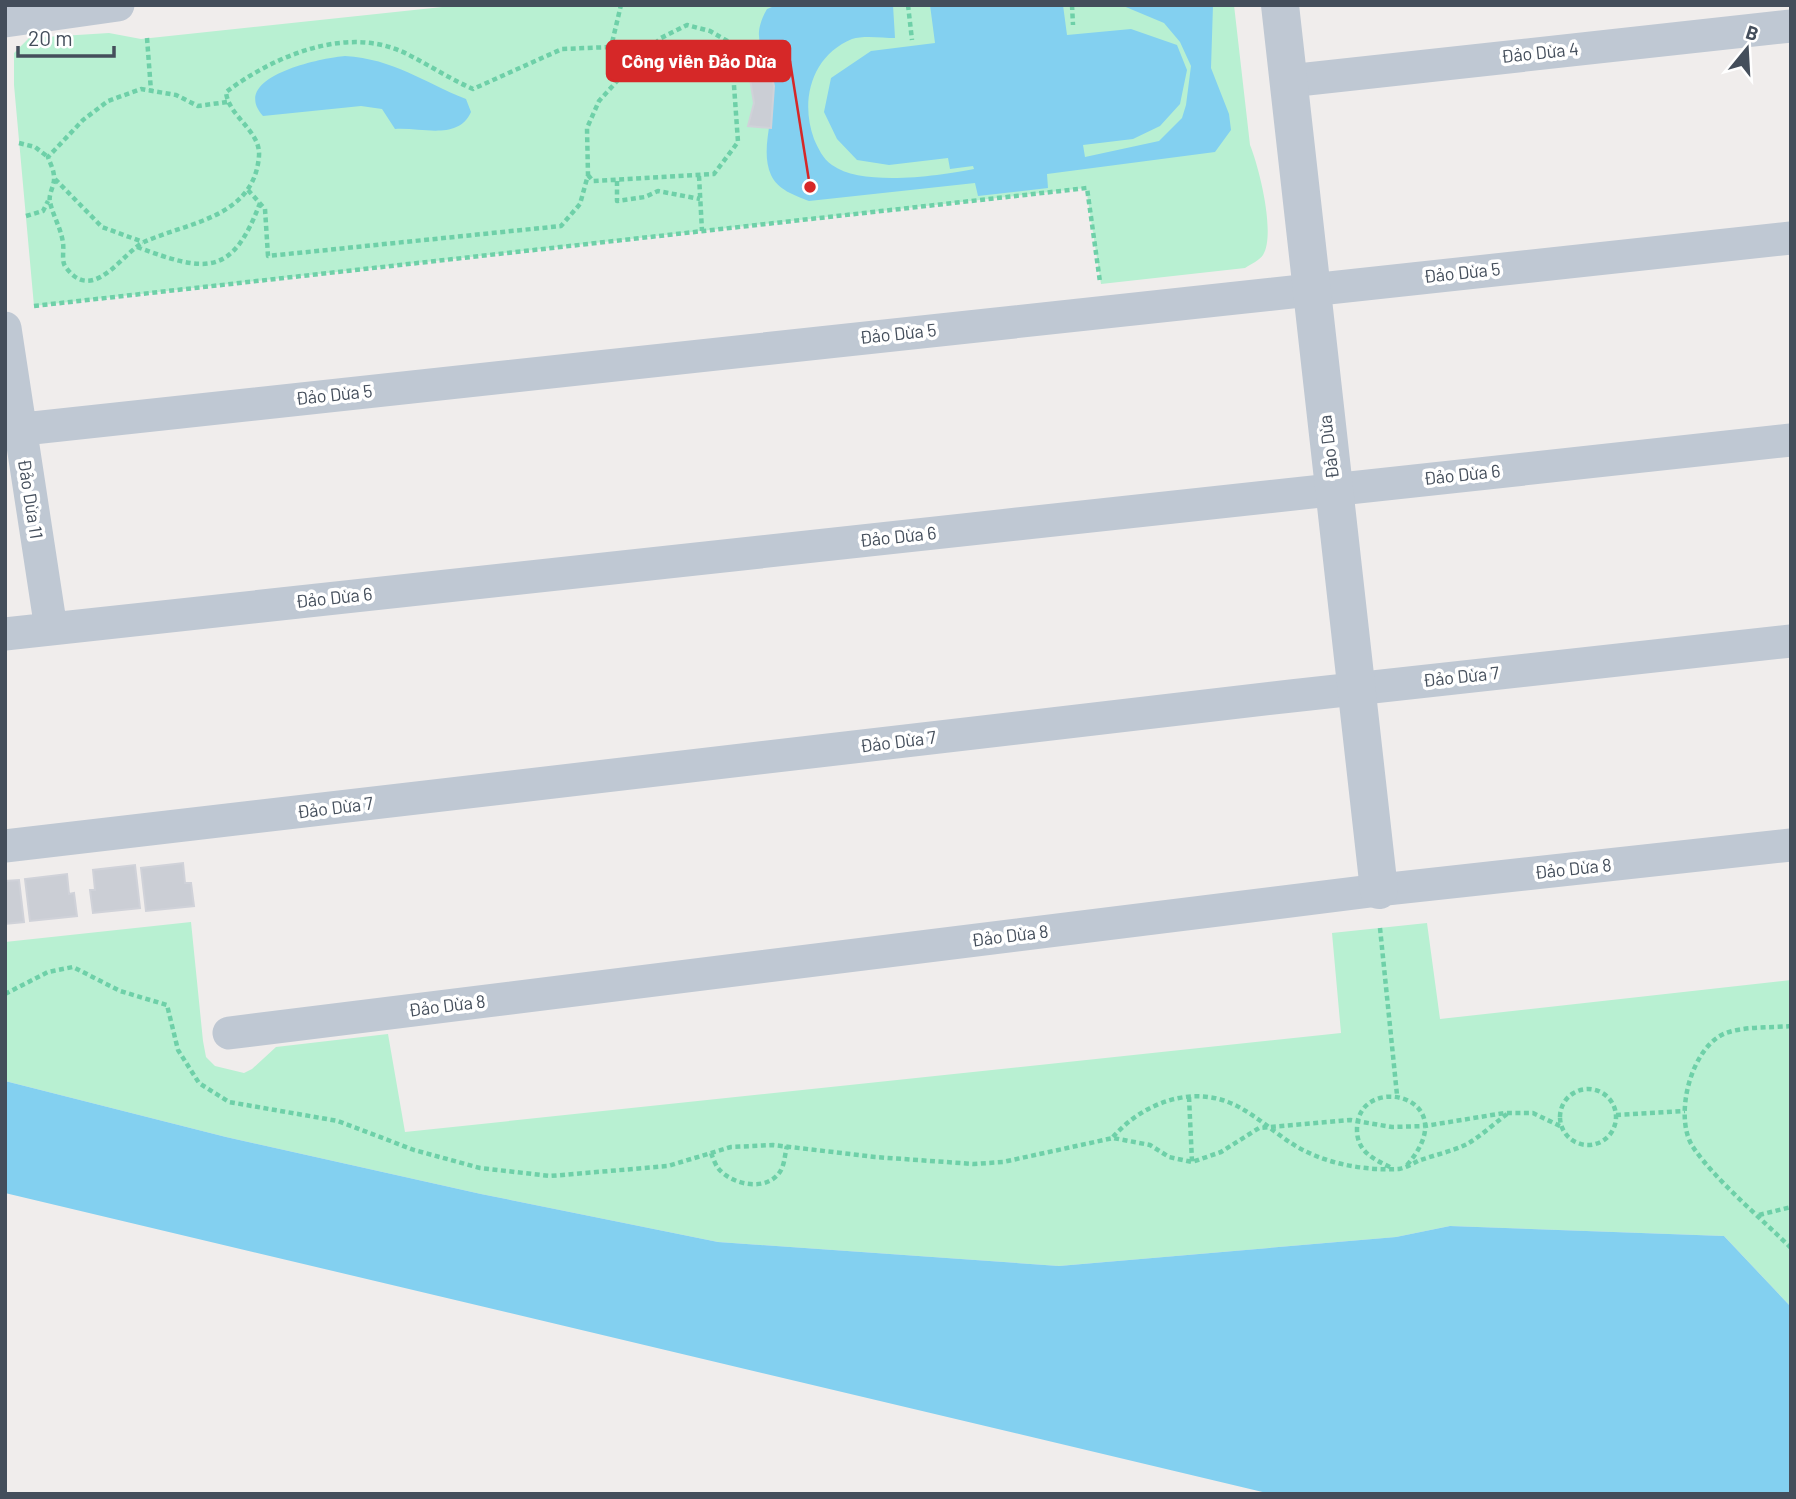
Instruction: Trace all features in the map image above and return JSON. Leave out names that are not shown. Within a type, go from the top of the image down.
[{"type":"street","points":[[5,21],[118,5]]},
{"type":"street","name":"Đảo Dừa","points":[[1280,5],[1379,890]]},
{"type":"street","name":"Đảo Dừa 4","points":[[1289,80],[1791,26]]},
{"type":"street","name":"Đảo Dừa 5","points":[[12,430],[1791,237]]},
{"type":"street","name":"Đảo Dừa 11","points":[[5,328],[12,430],[51,629]]},
{"type":"street","name":"Đảo Dừa 6","points":[[5,634],[1791,440]]},
{"type":"street","name":"Đảo Dừa 7","points":[[5,846],[1791,641]]},
{"type":"street","name":"Đảo Dừa 8","points":[[229,1033],[1379,890],[1791,845]]},
{"type":"path","points":[[621,5],[611,47],[627,70]]},
{"type":"path","points":[[908,5],[912,40]]},
{"type":"path","points":[[1072,5],[1073,25]]},
{"type":"path","points":[[248,190],[265,209],[268,256],[561,226],[580,204],[588,175],[587,128],[599,101],[627,70],[661,38],[687,25],[710,31],[731,43],[738,142],[714,174],[617,181],[593,181],[588,175]]},
{"type":"path","points":[[147,38],[151,91]]},
{"type":"path","points":[[49,201],[63,244],[64,265],[75,277],[87,280],[103,278],[127,253],[144,243],[194,226],[234,205],[248,190],[259,156],[258,149],[227,102],[226,92],[253,72],[319,46],[342,43],[385,47],[406,53],[434,71],[473,89],[562,49],[611,47]]},
{"type":"path","points":[[48,156],[83,120],[108,101],[141,89],[176,95],[198,106],[227,102]]},
{"type":"path","points":[[19,142],[35,147],[48,156],[55,179],[102,227],[144,243]]},
{"type":"path","points":[[699,176],[702,231]]},
{"type":"path","points":[[26,216],[43,211],[49,201],[55,179]]},
{"type":"path","points":[[617,181],[617,201],[645,197],[658,191],[700,199]]},
{"type":"path","points":[[34,306],[1087,188],[1101,284]]},
{"type":"path","points":[[137,247],[189,265],[207,266],[240,247],[260,202]]},
{"type":"path","points":[[1380,928],[1397,1096]]},
{"type":"path","points":[[5,994],[48,972],[73,967],[120,991],[167,1005],[177,1050],[199,1083],[229,1101],[338,1121],[414,1150],[480,1168],[550,1176],[668,1166],[731,1147],[787,1146],[875,1157],[974,1164],[1003,1163],[1113,1138],[1150,1145],[1169,1157],[1192,1162],[1221,1152],[1259,1128],[1357,1121],[1392,1127],[1426,1126],[1508,1113],[1533,1113],[1562,1127],[1572,1141],[1598,1144],[1612,1132],[1616,1115],[1608,1097],[1591,1089],[1582,1089],[1573,1093],[1561,1108],[1562,1127]]},
{"type":"path","points":[[1791,1026],[1726,1033],[1717,1040],[1704,1054],[1687,1083],[1685,1111],[1691,1144],[1791,1248]]},
{"type":"path","points":[[1394,1168],[1365,1152],[1359,1143],[1357,1121],[1368,1104],[1377,1098],[1397,1096],[1418,1106],[1426,1126],[1422,1148],[1405,1167]]},
{"type":"path","points":[[1113,1138],[1127,1122],[1150,1106],[1189,1097],[1209,1097],[1231,1103],[1274,1128],[1291,1143],[1337,1163],[1394,1168],[1405,1167],[1468,1143],[1508,1113]]},
{"type":"path","points":[[1189,1097],[1192,1162]]},
{"type":"path","points":[[1616,1115],[1685,1111]]},
{"type":"path","points":[[710,1153],[718,1169],[732,1179],[753,1186],[771,1179],[781,1170],[787,1146]]},
{"type":"path","points":[[1758,1215],[1791,1207]]},
{"type":"green space","points":[[461,5],[1234,5],[1250,145],[1258,169],[1267,217],[1267,245],[1262,257],[1245,268],[1101,284],[1086,188],[34,306],[14,85],[14,53],[29,38],[109,33],[141,39]]},
{"type":"green space","points":[[191,922],[203,1041],[206,1057],[215,1066],[244,1073],[276,1047],[388,1034],[405,1132],[1341,1033],[1332,933],[1427,923],[1440,1019],[1791,980],[1791,1307],[1724,1236],[1450,1226],[1396,1237],[1059,1266],[718,1242],[481,1194],[226,1137],[5,1081],[5,942]]},
{"type":"water","points":[[777,5],[893,5],[895,38],[852,39],[827,56],[812,81],[808,110],[814,139],[826,160],[845,172],[862,176],[901,178],[974,169],[973,166],[950,169],[948,158],[889,165],[857,160],[837,139],[824,112],[831,78],[871,51],[935,43],[930,5],[1063,5],[1067,35],[1131,29],[1177,45],[1187,70],[1180,104],[1160,126],[1133,139],[1083,145],[1085,157],[1159,141],[1182,118],[1186,105],[1191,66],[1180,42],[1164,23],[1121,5],[1213,5],[1211,68],[1229,114],[1231,130],[1215,152],[1047,174],[1048,188],[978,196],[975,183],[809,201],[778,185],[768,165],[767,142],[773,84],[761,48],[759,31],[767,9]]},
{"type":"water","points":[[345,56],[379,62],[408,72],[466,99],[471,112],[457,127],[438,131],[395,129],[382,109],[361,106],[263,116],[255,102],[258,90],[267,80],[299,66]]},
{"type":"water","points":[[5,1081],[226,1137],[481,1194],[718,1242],[1059,1266],[1396,1237],[1450,1226],[1724,1236],[1791,1307],[1791,1494],[1271,1494],[5,1193]]},
{"type":"building","points":[[769,65],[774,86],[771,128],[748,126],[754,103],[748,67]]},
{"type":"building","points":[[183,863],[185,883],[191,883],[194,906],[146,911],[141,868]]},
{"type":"building","points":[[135,865],[140,908],[93,913],[90,890],[95,890],[93,870]]},
{"type":"building","points":[[67,874],[69,894],[74,893],[77,916],[30,921],[25,879]]},
{"type":"building","points":[[19,880],[24,922],[5,924],[5,881]]},
{"type":"place","name":"Công viên Đảo Dừa","points":[[810,187]]}]
